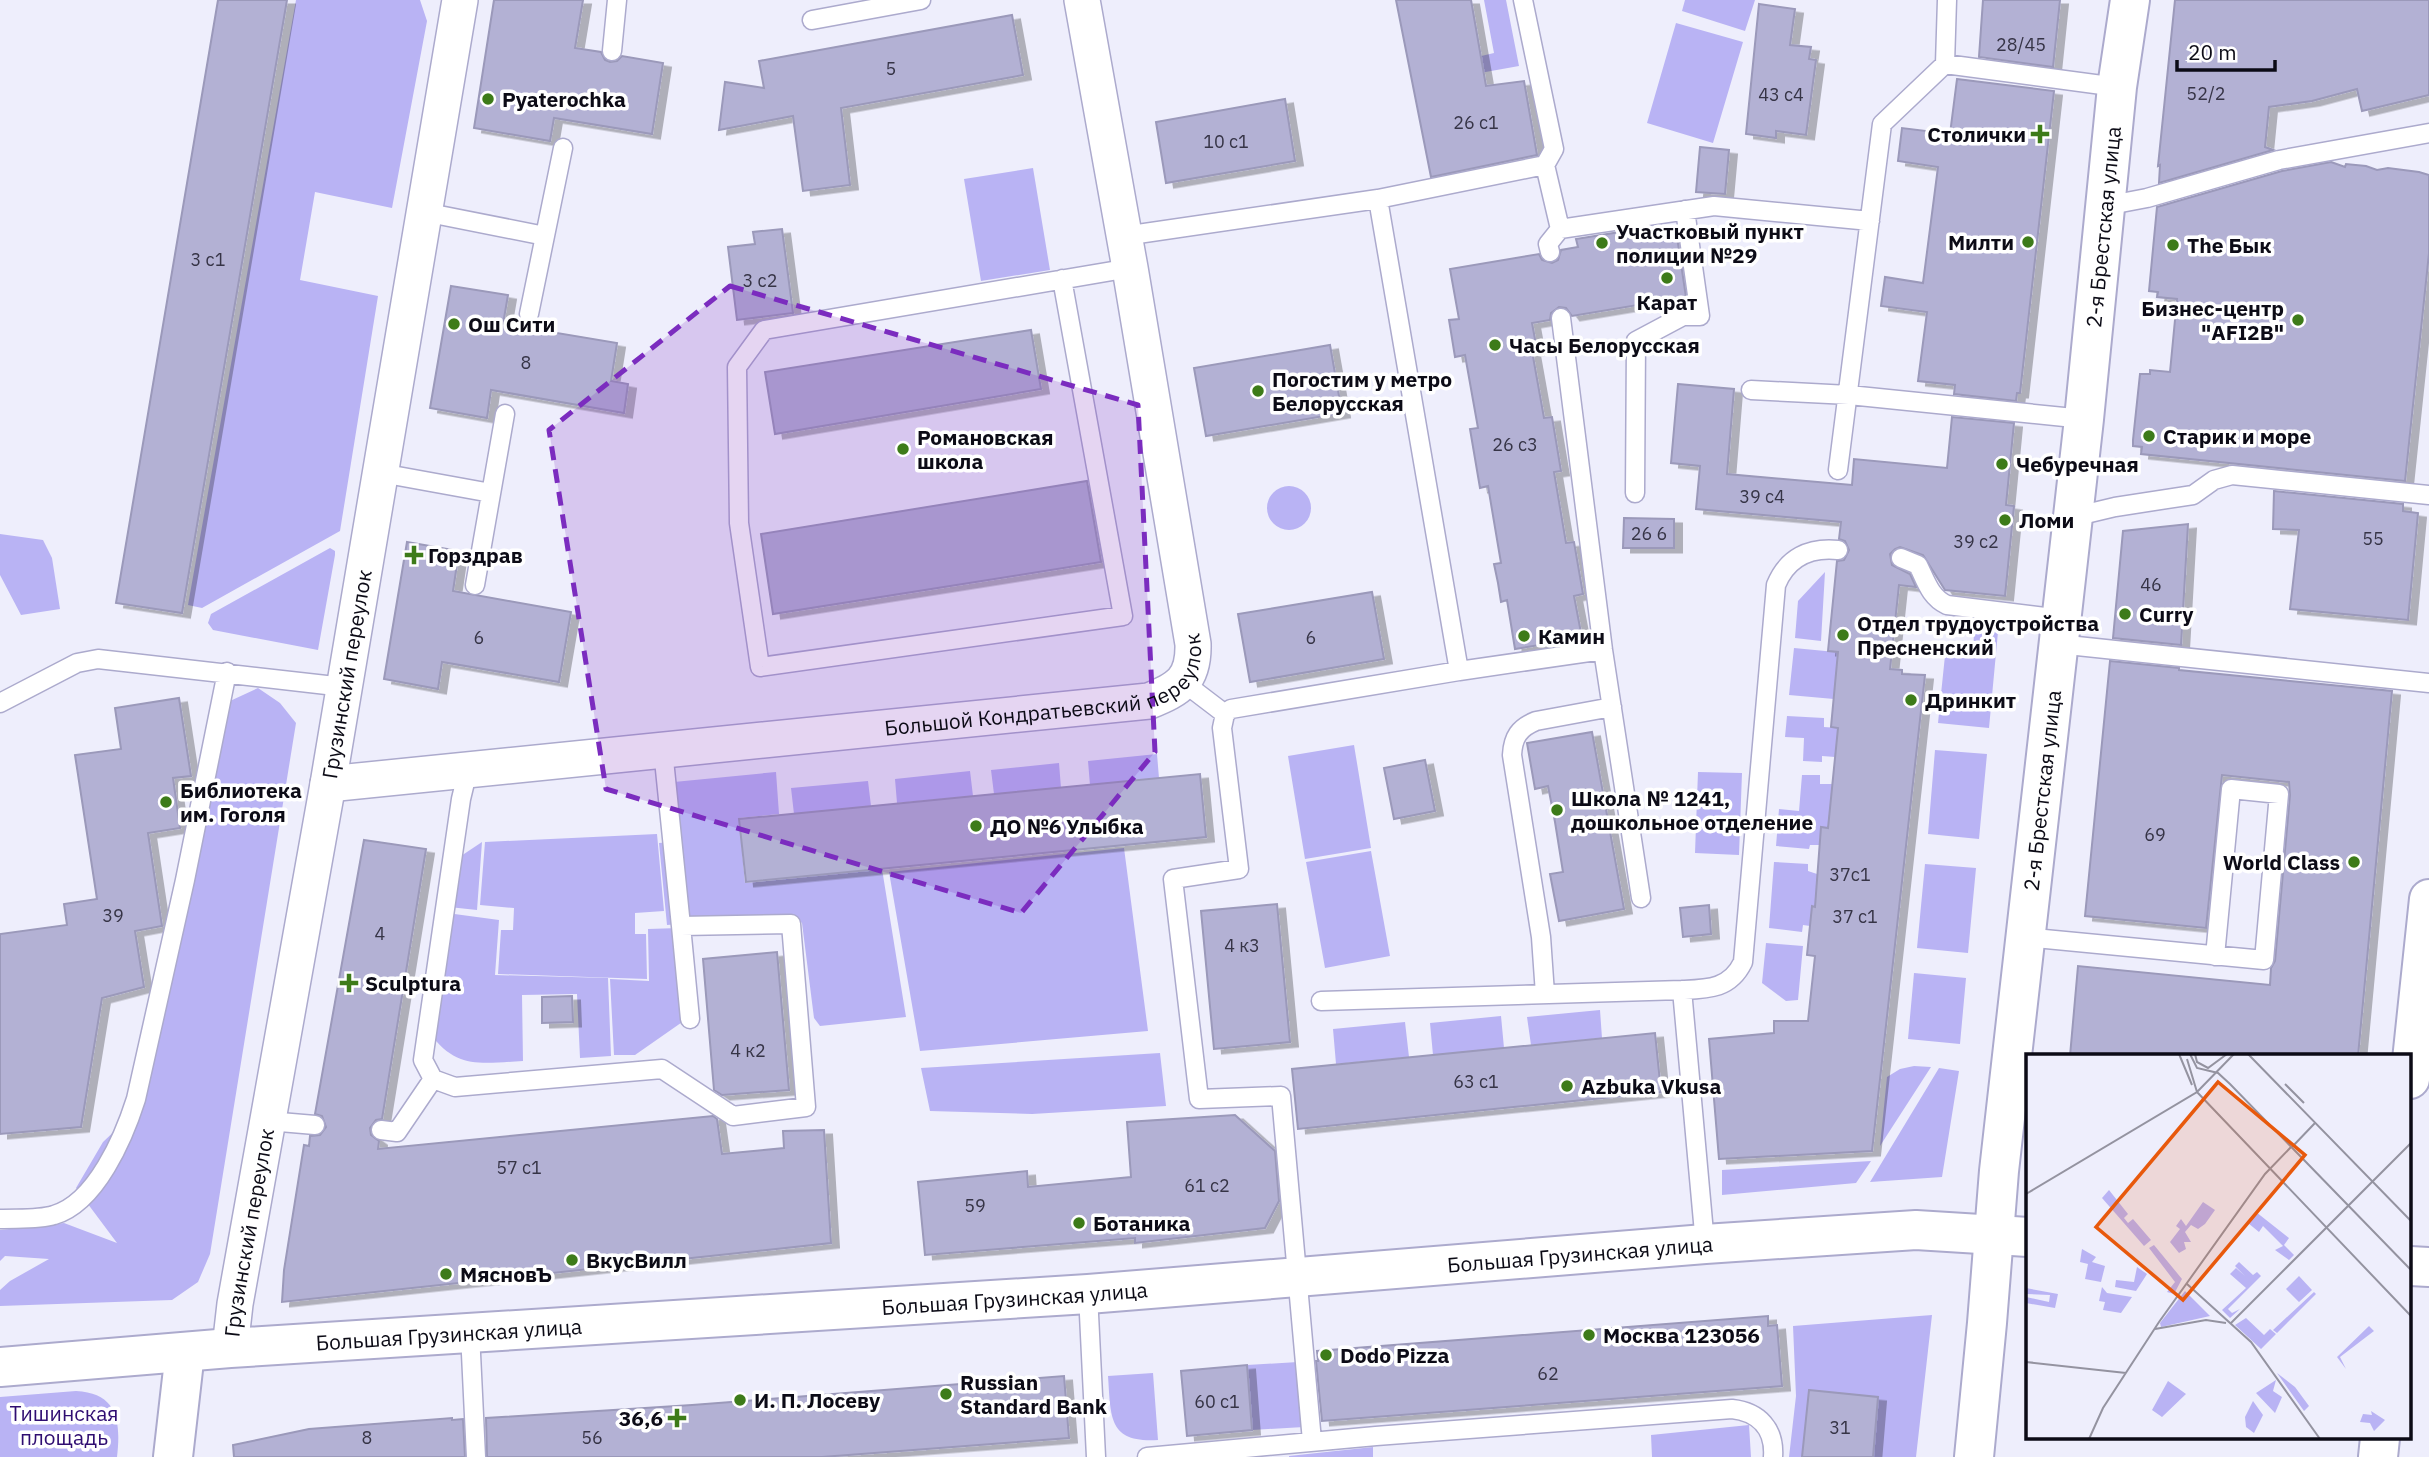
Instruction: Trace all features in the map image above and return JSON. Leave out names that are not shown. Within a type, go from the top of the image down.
[{"type":"main road","name":"2-я Брестская улица","points":[[1974,1457],[2011,1235],[2025,937],[2084,419],[2117,87],[2130,0]]},
{"type":"main road","points":[[2412,1060],[2429,899]]},
{"type":"main road","name":"Большая Грузинская улица","points":[[0,1367],[230,1348],[1088,1294],[1705,1244],[1916,1230],[2011,1235]]},
{"type":"main road","points":[[173,1457],[185,1352]]},
{"type":"street","name":"Грузинский переулок","points":[[230,1348],[235,1304],[328,784],[460,0]]},
{"type":"street","name":"Большой Кондратьевский переулок","points":[[328,784],[1149,701],[1174,692],[1183,682],[1193,657],[1193,644],[1082,0]]},
{"type":"lane","points":[[612,51],[617,0]]},
{"type":"lane","points":[[812,20],[921,0]]},
{"type":"lane","points":[[1523,0],[1554,149],[1545,165],[1560,229]]},
{"type":"lane","points":[[1838,470],[1882,124],[1945,64],[1947,0]]},
{"type":"lane","points":[[1945,64],[2117,87]]},
{"type":"lane","points":[[2105,206],[2147,198],[2279,160],[2429,133]]},
{"type":"lane","points":[[529,314],[563,148]]},
{"type":"lane","points":[[1062,279],[1123,616],[760,667],[739,523],[737,367],[764,330],[1062,279],[1127,252],[1545,165]]},
{"type":"lane","points":[[1378,199],[1459,671]]},
{"type":"lane","points":[[1549,252],[1548,244],[1560,229],[1714,206],[1870,221]]},
{"type":"lane","points":[[1635,493],[1636,341],[1683,316],[1700,316],[1685,210]]},
{"type":"lane","points":[[424,212],[545,236]]},
{"type":"lane","points":[[1561,318],[1603,650],[1641,898]]},
{"type":"lane","points":[[1751,390],[1849,396],[2084,419]]},
{"type":"lane","points":[[475,585],[505,414]]},
{"type":"lane","points":[[380,472],[491,492]]},
{"type":"lane","points":[[2073,517],[2115,507],[2193,495],[2214,480],[2232,475],[2429,495]]},
{"type":"lane","points":[[1321,1001],[1707,989],[1725,984],[1739,971],[1743,962],[1776,585],[1785,568],[1800,556],[1818,550],[1838,550]]},
{"type":"lane","points":[[1902,558],[1918,565],[1938,601],[2060,632],[2429,683]]},
{"type":"lane","points":[[1312,1441],[1281,1096],[1199,1099],[1173,878],[1239,869],[1222,728],[1226,714],[1238,706],[1603,650]]},
{"type":"lane","points":[[0,703],[68,667],[98,659],[344,687]]},
{"type":"lane","points":[[0,1219],[52,1216],[67,1210],[82,1199],[114,1153],[127,1128],[185,880],[227,673]]},
{"type":"lane","points":[[1183,682],[1226,714]]},
{"type":"lane","points":[[1545,994],[1541,937],[1512,743],[1525,725],[1536,721],[1612,707]]},
{"type":"lane","points":[[663,750],[690,1019]]},
{"type":"lane","points":[[468,770],[461,799],[423,1060],[433,1079],[455,1087],[662,1069],[733,1116],[806,1107],[791,923],[681,926]]},
{"type":"lane","points":[[2025,937],[2215,956],[2264,960],[2279,794],[2231,789],[2215,956]]},
{"type":"lane","points":[[1682,990],[1705,1244]]},
{"type":"lane","points":[[381,1130],[397,1132],[433,1079]]},
{"type":"lane","points":[[268,1121],[315,1125]]},
{"type":"lane","points":[[1088,1294],[1096,1457]]},
{"type":"lane","points":[[470,1333],[476,1457]]},
{"type":"lane","points":[[1147,1457],[1312,1441],[1732,1409],[1753,1414],[1762,1421],[1773,1440],[1773,1457]]},
{"type":"highlighted area","points":[[730,286],[1138,405],[1155,752],[1021,913],[606,789],[549,430]]},
{"type":"green space","points":[[296,0],[420,0],[427,21],[392,208],[315,192],[300,280],[378,296],[340,531],[202,608],[188,605]]},
{"type":"green space","points":[[1484,0],[1506,0],[1519,66],[1480,73],[1477,57],[1494,53]]},
{"type":"green space","points":[[1685,0],[1755,0],[1745,31],[1682,11]]},
{"type":"green space","points":[[1676,23],[1743,42],[1713,143],[1647,123]]},
{"type":"green space","points":[[1033,168],[1050,270],[981,281],[964,179]]},
{"type":"green space","points":[[1289,486],[1298,487],[1305,492],[1310,499],[1310,517],[1305,524],[1298,529],[1289,530],[1280,529],[1273,524],[1268,517],[1267,508],[1268,499],[1273,492],[1280,487]]},
{"type":"green space","points":[[0,534],[43,540],[52,558],[60,609],[21,615],[0,575]]},
{"type":"green space","points":[[330,548],[335,551],[335,555],[318,650],[213,630],[208,623],[211,614]]},
{"type":"green space","points":[[1825,572],[1821,641],[1795,638],[1798,601]]},
{"type":"green space","points":[[1983,619],[1999,621],[1989,728],[1938,723],[1946,646],[1973,648],[1974,635]]},
{"type":"green space","points":[[1794,648],[1846,653],[1835,681],[1834,699],[1789,695]]},
{"type":"green space","points":[[258,688],[280,703],[296,723],[210,1254],[198,1282],[172,1300],[0,1306],[0,1290],[10,1281],[49,1259],[5,1256],[0,1261],[0,1230],[64,1223],[117,1243],[76,1188],[103,1142],[145,1102],[230,701]]},
{"type":"green space","points":[[1787,716],[1824,718],[1824,727],[1838,728],[1835,757],[1822,756],[1822,762],[1803,761],[1804,738],[1785,737]]},
{"type":"green space","points":[[1354,745],[1371,848],[1305,859],[1288,756]]},
{"type":"green space","points":[[1935,750],[1987,754],[1979,839],[1928,834]]},
{"type":"green space","points":[[1157,754],[1159,778],[1090,785],[1088,761]]},
{"type":"green space","points":[[1059,763],[1061,788],[994,794],[991,770]]},
{"type":"green space","points":[[970,771],[973,796],[897,803],[895,779]]},
{"type":"green space","points":[[776,772],[779,814],[739,818],[745,883],[882,869],[906,1017],[820,1026],[814,1018],[802,923],[798,920],[695,920],[686,912],[674,782]]},
{"type":"green space","points":[[1698,772],[1742,773],[1739,855],[1695,853]]},
{"type":"green space","points":[[1802,775],[1820,775],[1820,784],[1832,784],[1828,828],[1821,827],[1819,845],[1810,845],[1809,849],[1776,846],[1779,809],[1799,811]]},
{"type":"green space","points":[[868,781],[871,806],[794,814],[791,788]]},
{"type":"green space","points":[[657,834],[664,911],[635,913],[635,934],[646,934],[647,979],[498,974],[501,930],[513,930],[514,908],[480,905],[485,842]]},
{"type":"green space","points":[[482,842],[477,910],[449,907],[458,858]]},
{"type":"green space","points":[[671,842],[679,924],[667,925],[659,843]]},
{"type":"green space","points":[[1124,848],[1148,1031],[920,1051],[889,872]]},
{"type":"green space","points":[[1371,851],[1390,956],[1325,968],[1306,862]]},
{"type":"green space","points":[[1774,862],[1808,864],[1808,871],[1823,876],[1820,907],[1812,907],[1810,926],[1803,925],[1802,932],[1769,928]]},
{"type":"green space","points":[[1925,864],[1976,868],[1968,953],[1917,948]]},
{"type":"green space","points":[[447,913],[499,920],[495,975],[608,978],[611,1056],[580,1058],[577,994],[522,995],[523,1061],[471,1062],[460,1059],[440,1045],[430,1033]]},
{"type":"green space","points":[[679,928],[688,1018],[635,1055],[614,1055],[610,979],[649,981],[648,929]]},
{"type":"green space","points":[[1766,943],[1803,946],[1798,1000],[1786,1001],[1762,983]]},
{"type":"green space","points":[[1914,973],[1966,978],[1960,1044],[1908,1039]]},
{"type":"green space","points":[[1600,1010],[1602,1038],[1531,1045],[1527,1017]]},
{"type":"green space","points":[[1501,1016],[1504,1048],[1433,1055],[1430,1023]]},
{"type":"green space","points":[[1405,1022],[1409,1057],[1336,1064],[1333,1029]]},
{"type":"green space","points":[[1160,1053],[1166,1106],[1032,1114],[930,1111],[921,1068]]},
{"type":"green space","points":[[1931,1067],[1880,1146],[1887,1077],[1900,1069]]},
{"type":"green space","points":[[1939,1068],[1959,1071],[1942,1177],[1870,1182]]},
{"type":"green space","points":[[1871,1161],[1856,1183],[1722,1195],[1722,1170]]},
{"type":"green space","points":[[1932,1315],[1916,1457],[1873,1457],[1878,1397],[1809,1390],[1802,1457],[1789,1457],[1796,1396],[1793,1326]]},
{"type":"green space","points":[[1298,1362],[1304,1427],[1252,1430],[1247,1365]]},
{"type":"green space","points":[[1153,1373],[1158,1440],[1130,1437],[1121,1432],[1115,1424],[1108,1376]]},
{"type":"green space","name":"Тишинская площадь","points":[[76,1391],[101,1397],[114,1412],[118,1432],[117,1457],[0,1457],[0,1397]]},
{"type":"green space","points":[[1749,1425],[1751,1457],[1652,1457],[1651,1435]]},
{"type":"green space","points":[[1373,1447],[1373,1457],[1289,1457],[1289,1456]]},
{"type":"building","points":[[218,0],[287,0],[182,613],[116,603]]},
{"type":"building","points":[[494,0],[583,0],[575,48],[601,52],[605,60],[610,62],[617,61],[622,56],[663,63],[652,134],[554,118],[550,141],[474,128]]},
{"type":"building","points":[[1396,0],[1471,0],[1486,86],[1524,81],[1537,155],[1431,177]]},
{"type":"building","points":[[1983,0],[2060,0],[2053,67],[1979,57]]},
{"type":"building","points":[[2175,0],[2429,0],[2429,95],[2362,111],[2357,89],[2312,101],[2269,107],[2265,147],[2273,150],[2159,183],[2160,165],[2158,166]]},
{"type":"building","points":[[1759,4],[1795,9],[1790,45],[1811,47],[1809,59],[1816,60],[1806,135],[1776,131],[1776,138],[1746,134]]},
{"type":"building","points":[[1012,15],[1023,75],[841,108],[850,185],[803,191],[793,116],[719,130],[725,82],[764,88],[759,61]]},
{"type":"building","points":[[1957,79],[2054,91],[2020,393],[2017,393],[2016,401],[1954,394],[1955,385],[1918,381],[1927,312],[1881,306],[1885,277],[1923,283],[1938,167],[1898,161],[1902,128],[1950,134]]},
{"type":"building","points":[[1285,99],[1295,161],[1166,183],[1156,122]]},
{"type":"building","points":[[1700,147],[1729,150],[1725,194],[1696,192]]},
{"type":"building","name":"Бизнес-центр \"AFI2B\"","points":[[2331,162],[2345,167],[2346,164],[2377,170],[2388,168],[2429,175],[2429,253],[2405,481],[2141,454],[2142,447],[2133,446],[2140,374],[2150,374],[2150,370],[2170,372],[2177,299],[2157,297],[2158,292],[2149,291],[2157,207],[2282,171]]},
{"type":"building","points":[[782,229],[793,313],[737,320],[728,247],[755,244],[753,232]]},
{"type":"building","points":[[1676,230],[1686,297],[1572,316],[1566,308],[1559,307],[1551,313],[1550,320],[1532,323],[1537,350],[1532,351],[1544,418],[1552,417],[1561,471],[1554,472],[1566,543],[1574,542],[1583,594],[1574,596],[1582,638],[1515,649],[1507,600],[1501,602],[1494,564],[1501,563],[1488,486],[1480,488],[1470,429],[1478,428],[1465,355],[1455,357],[1449,320],[1459,319],[1450,269],[1539,254],[1542,260],[1552,263],[1558,260],[1561,250],[1578,247],[1576,239],[1620,232],[1621,240]]},
{"type":"building","points":[[451,286],[508,295],[503,324],[617,343],[611,381],[628,384],[624,413],[491,390],[487,418],[430,408]]},
{"type":"building","points":[[1031,330],[1041,389],[775,434],[765,372]]},
{"type":"building","points":[[1330,345],[1342,413],[1206,436],[1194,368]]},
{"type":"building","points":[[1678,384],[1734,389],[1727,474],[1852,485],[1854,459],[1947,468],[1952,417],[2014,423],[2006,505],[2014,506],[2005,596],[1945,590],[1923,555],[1900,547],[1890,554],[1892,565],[1910,574],[1916,587],[1899,585],[1890,669],[1902,670],[1902,674],[1925,675],[1872,1151],[1719,1159],[1709,1039],[1774,1033],[1774,1021],[1808,1021],[1815,956],[1807,955],[1812,906],[1815,907],[1821,827],[1828,828],[1838,728],[1831,727],[1838,652],[1828,651],[1837,561],[1844,560],[1849,550],[1845,541],[1839,539],[1841,522],[1696,509],[1700,466],[1671,463]]},
{"type":"building","points":[[1087,481],[1101,562],[773,614],[761,534]]},
{"type":"building","points":[[2274,491],[2403,504],[2403,511],[2418,513],[2408,620],[2290,609],[2299,530],[2273,529]]},
{"type":"building","points":[[1624,518],[1674,519],[1674,548],[1623,548]]},
{"type":"building","points":[[2188,524],[2181,645],[2113,638],[2123,531]]},
{"type":"building","points":[[407,542],[459,551],[453,591],[571,612],[559,682],[442,662],[438,689],[384,679]]},
{"type":"building","points":[[1372,592],[1384,659],[1250,682],[1238,614]]},
{"type":"building","points":[[2110,661],[2392,691],[2358,1054],[2070,1054],[2078,966],[2270,985],[2271,968],[2275,961],[2289,782],[2222,775],[2206,928],[2085,916]]},
{"type":"building","points":[[179,698],[191,776],[173,778],[180,828],[148,833],[162,926],[135,931],[144,987],[102,998],[81,1127],[0,1134],[0,934],[67,925],[64,904],[97,899],[75,755],[121,749],[115,708]]},
{"type":"building","points":[[1592,732],[1624,909],[1559,921],[1550,874],[1563,872],[1555,822],[1548,786],[1535,789],[1527,743]]},
{"type":"building","points":[[1425,760],[1435,811],[1394,819],[1384,768]]},
{"type":"building","points":[[1200,774],[1206,837],[746,882],[739,819]]},
{"type":"building","points":[[364,840],[426,849],[382,1119],[376,1120],[370,1128],[371,1135],[379,1141],[378,1149],[713,1116],[717,1119],[722,1154],[784,1148],[783,1131],[824,1130],[831,1243],[282,1302],[284,1270],[304,1145],[309,1146],[310,1136],[320,1135],[326,1127],[322,1116],[315,1114]]},
{"type":"building","points":[[1277,904],[1290,1042],[1214,1049],[1201,911]]},
{"type":"building","points":[[1709,905],[1711,934],[1683,937],[1680,908]]},
{"type":"building","points":[[777,952],[789,1090],[722,1095],[714,1090],[703,959]]},
{"type":"building","points":[[572,996],[573,1022],[542,1023],[542,997]]},
{"type":"building","points":[[1655,1033],[1661,1092],[1298,1129],[1292,1069]]},
{"type":"building","points":[[1235,1115],[1275,1151],[1279,1201],[1265,1228],[1135,1243],[1135,1238],[925,1255],[918,1182],[1027,1171],[1028,1187],[1131,1177],[1127,1122]]},
{"type":"building","points":[[1768,1316],[1768,1326],[1777,1325],[1782,1386],[1322,1421],[1317,1351]]},
{"type":"building","points":[[1247,1365],[1252,1430],[1187,1436],[1181,1371]]},
{"type":"building","points":[[1064,1376],[1069,1438],[822,1457],[487,1457],[486,1418]]},
{"type":"building","points":[[1809,1390],[1878,1397],[1873,1457],[1802,1457]]},
{"type":"building","points":[[463,1419],[465,1457],[234,1457],[233,1445],[309,1429]]},
{"type":"place","name":"Pyaterochka","points":[[488,99]]},
{"type":"place","name":"Столички","points":[[2040,134]]},
{"type":"place","name":"Милти","points":[[2028,242]]},
{"type":"place","name":"Участковый пункт полиции №29","points":[[1602,243]]},
{"type":"place","name":"The Бык","points":[[2173,245]]},
{"type":"place","name":"Карат","points":[[1667,278]]},
{"type":"place","name":"Бизнес-центр \"AFI2B\"","points":[[2298,320]]},
{"type":"place","name":"Ош Сити","points":[[454,324]]},
{"type":"place","name":"Часы Белорусская","points":[[1495,345]]},
{"type":"place","name":"Погостим у метро Белорусская","points":[[1258,391]]},
{"type":"place","name":"Старик и море","points":[[2149,436]]},
{"type":"place","name":"Романовская школа","points":[[903,449]]},
{"type":"place","name":"Чебуречная","points":[[2002,464]]},
{"type":"place","name":"Ломи","points":[[2005,520]]},
{"type":"place","name":"Горздрав","points":[[414,555]]},
{"type":"place","name":"Curry","points":[[2125,614]]},
{"type":"place","name":"Отдел трудоустройства Пресненский","points":[[1843,635]]},
{"type":"place","name":"Камин","points":[[1524,636]]},
{"type":"place","name":"Дринкит","points":[[1911,700]]},
{"type":"place","name":"Библиотека им. Гоголя","points":[[166,802]]},
{"type":"place","name":"Школа № 1241, дошкольное отделение","points":[[1557,810]]},
{"type":"place","name":"ДО №6 Улыбка","points":[[976,826]]},
{"type":"place","name":"World Class","points":[[2354,862]]},
{"type":"place","name":"Sculptura","points":[[349,983]]},
{"type":"place","name":"Azbuka Vkusa","points":[[1567,1086]]},
{"type":"place","name":"Ботаника","points":[[1079,1223]]},
{"type":"place","name":"ВкусВилл","points":[[572,1260]]},
{"type":"place","name":"МясновЪ","points":[[446,1274]]},
{"type":"place","name":"Москва 123056","points":[[1589,1335]]},
{"type":"place","name":"Dodo Pizza","points":[[1326,1355]]},
{"type":"place","name":"Russian Standard Bank","points":[[946,1394]]},
{"type":"place","name":"И. П. Лосеву","points":[[740,1400]]},
{"type":"place","name":"36,6","points":[[677,1418]]}]
